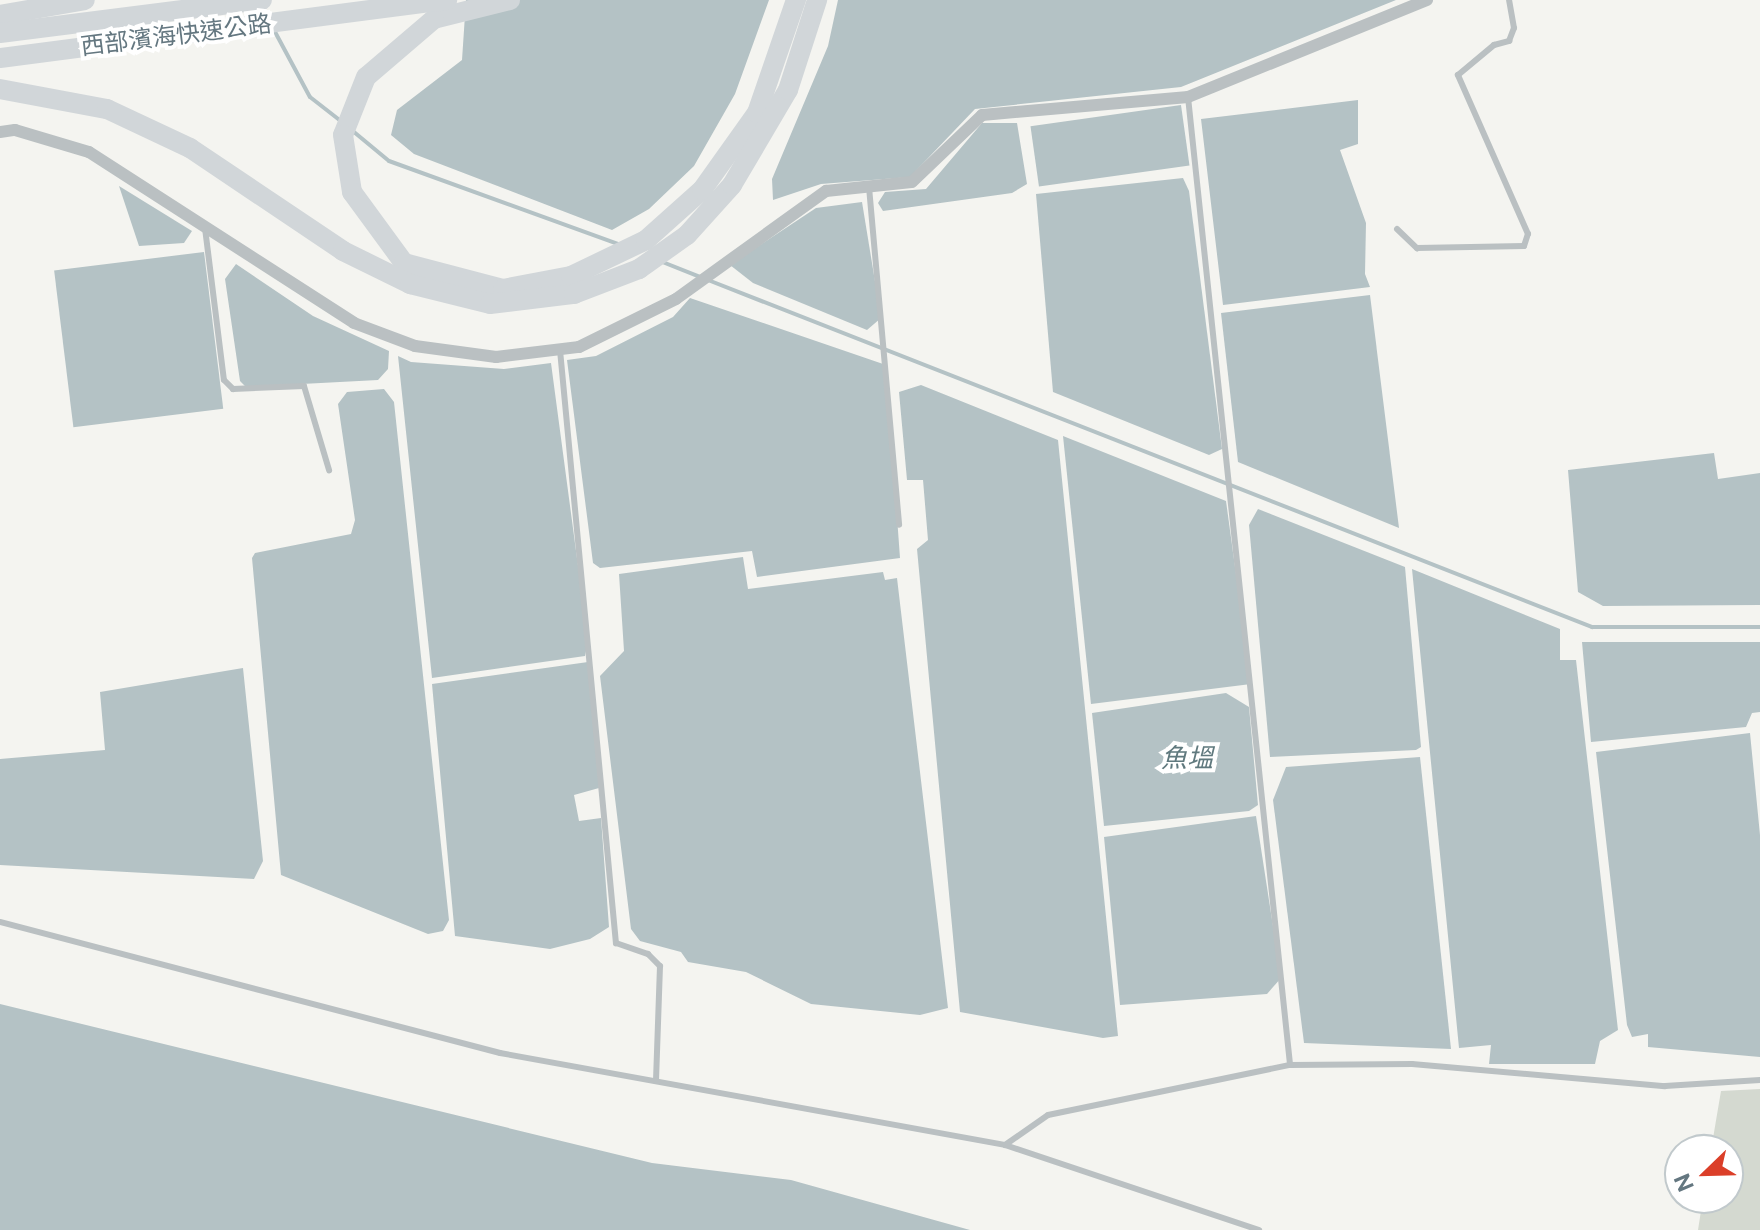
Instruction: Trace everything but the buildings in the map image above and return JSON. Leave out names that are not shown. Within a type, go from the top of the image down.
[{"type":"highway","points":[[0,15],[85,0]]},
{"type":"highway","name":"西部濱海快速公路","points":[[0,33],[262,0]]},
{"type":"highway","name":"西部濱海快速公路","points":[[0,58],[447,0]]},
{"type":"highway","points":[[510,0],[434,19],[366,77],[343,135],[352,192],[404,263],[438,276],[503,289],[571,276],[628,248],[702,190],[757,113],[796,0]]},
{"type":"highway","points":[[0,89],[107,109],[190,148],[343,251],[410,284],[490,304],[574,294],[654,258],[687,235],[732,185],[788,90],[817,0]]},
{"type":"street","points":[[0,132],[15,130],[89,152],[354,323],[415,346],[496,357],[579,347],[676,299],[826,191],[912,182],[982,115],[1188,97],[1427,0]]},
{"type":"lane","points":[[1397,229],[1417,248],[1524,246],[1528,234],[1458,75],[1494,45],[1509,41],[1514,28],[1509,0]]},
{"type":"lane","points":[[1188,97],[1290,1065]]},
{"type":"lane","points":[[869,187],[899,525]]},
{"type":"lane","points":[[205,228],[224,380],[233,389],[304,386],[329,470]]},
{"type":"lane","points":[[560,350],[616,943],[648,954],[660,966],[656,1081]]},
{"type":"lane","points":[[0,922],[500,1053],[1005,1145],[1259,1230]]},
{"type":"lane","points":[[1005,1145],[1048,1115],[1290,1065],[1412,1064],[1665,1086],[1760,1080]]},
{"type":"shaded area","points":[[1760,1089],[1760,1230],[1698,1230],[1700,1214],[1744,1214],[1744,1134],[1714,1134],[1721,1091]]},
{"type":"water","points":[[466,0],[769,0],[735,94],[694,166],[649,209],[612,230],[414,154],[391,135],[397,110],[462,60]]},
{"type":"water","points":[[838,0],[1396,0],[1181,87],[975,109],[910,177],[821,184],[773,200],[772,179],[828,46]]},
{"type":"water","points":[[1358,100],[1358,144],[1340,150],[1366,223],[1365,274],[1370,287],[1223,305],[1201,119]]},
{"type":"water","points":[[1181,105],[1189,165],[1039,187],[1030,126]]},
{"type":"water","points":[[982,123],[1017,123],[1027,184],[1012,193],[883,211],[878,203],[885,192],[926,189]]},
{"type":"water","points":[[1183,178],[1189,191],[1222,449],[1209,455],[1053,392],[1036,194]]},
{"type":"water","points":[[119,186],[192,231],[184,243],[139,246]]},
{"type":"water","points":[[862,202],[881,318],[867,330],[753,283],[730,265],[816,208]]},
{"type":"water","points":[[204,252],[223,409],[73,427],[54,270]]},
{"type":"water","points":[[236,264],[313,316],[389,351],[388,369],[378,380],[246,387],[240,381],[225,279]]},
{"type":"water","points":[[1370,295],[1399,528],[1238,462],[1221,313]]},
{"type":"water","points":[[690,298],[886,365],[900,558],[757,577],[752,551],[600,568],[593,563],[567,360],[596,356],[673,317]]},
{"type":"water","points":[[398,356],[411,362],[504,369],[551,363],[588,641],[585,656],[432,678]]},
{"type":"water","points":[[921,385],[1058,440],[1118,1036],[1103,1038],[960,1012],[917,549],[928,540],[923,480],[907,480],[899,392]]},
{"type":"water","points":[[384,389],[394,402],[449,920],[443,931],[428,934],[281,875],[252,558],[255,553],[351,534],[355,520],[338,404],[347,392]]},
{"type":"water","points":[[1063,436],[1226,501],[1251,684],[1091,704]]},
{"type":"water","points":[[1714,453],[1718,479],[1760,473],[1760,605],[1603,606],[1578,592],[1568,470]]},
{"type":"water","points":[[1258,509],[1405,567],[1421,747],[1416,750],[1270,757],[1249,525]]},
{"type":"water","points":[[743,557],[748,589],[883,572],[885,580],[897,578],[948,1008],[920,1015],[811,1004],[746,972],[688,962],[681,952],[640,941],[631,929],[600,676],[624,651],[619,574]]},
{"type":"water","points":[[1412,569],[1560,629],[1560,660],[1576,660],[1618,1030],[1600,1041],[1595,1064],[1489,1064],[1491,1045],[1459,1048]]},
{"type":"water","points":[[1582,642],[1760,642],[1760,712],[1752,713],[1746,727],[1591,742]]},
{"type":"water","points":[[588,662],[599,788],[574,795],[579,821],[601,818],[609,927],[590,939],[550,949],[455,936],[432,684]]},
{"type":"water","points":[[243,668],[263,861],[254,879],[0,865],[0,759],[105,750],[100,692]]},
{"type":"water","name":"魚塭","points":[[1226,693],[1249,707],[1258,805],[1249,811],[1104,826],[1092,713]]},
{"type":"water","points":[[1750,733],[1760,835],[1760,1057],[1648,1047],[1648,1034],[1632,1037],[1627,1025],[1596,752]]},
{"type":"water","points":[[1420,757],[1451,1049],[1304,1043],[1273,800],[1286,767]]},
{"type":"water","points":[[1256,816],[1281,978],[1267,994],[1120,1005],[1104,837]]},
{"type":"water","points":[[0,1004],[652,1163],[791,1180],[970,1230],[0,1230]]},
{"type":"waterway","points":[[274,30],[310,97],[339,120]]},
{"type":"waterway","points":[[354,132],[389,161],[618,244]]},
{"type":"waterway","points":[[660,261],[700,277]]},
{"type":"waterway","points":[[708,280],[1592,627],[1760,627]]}]
